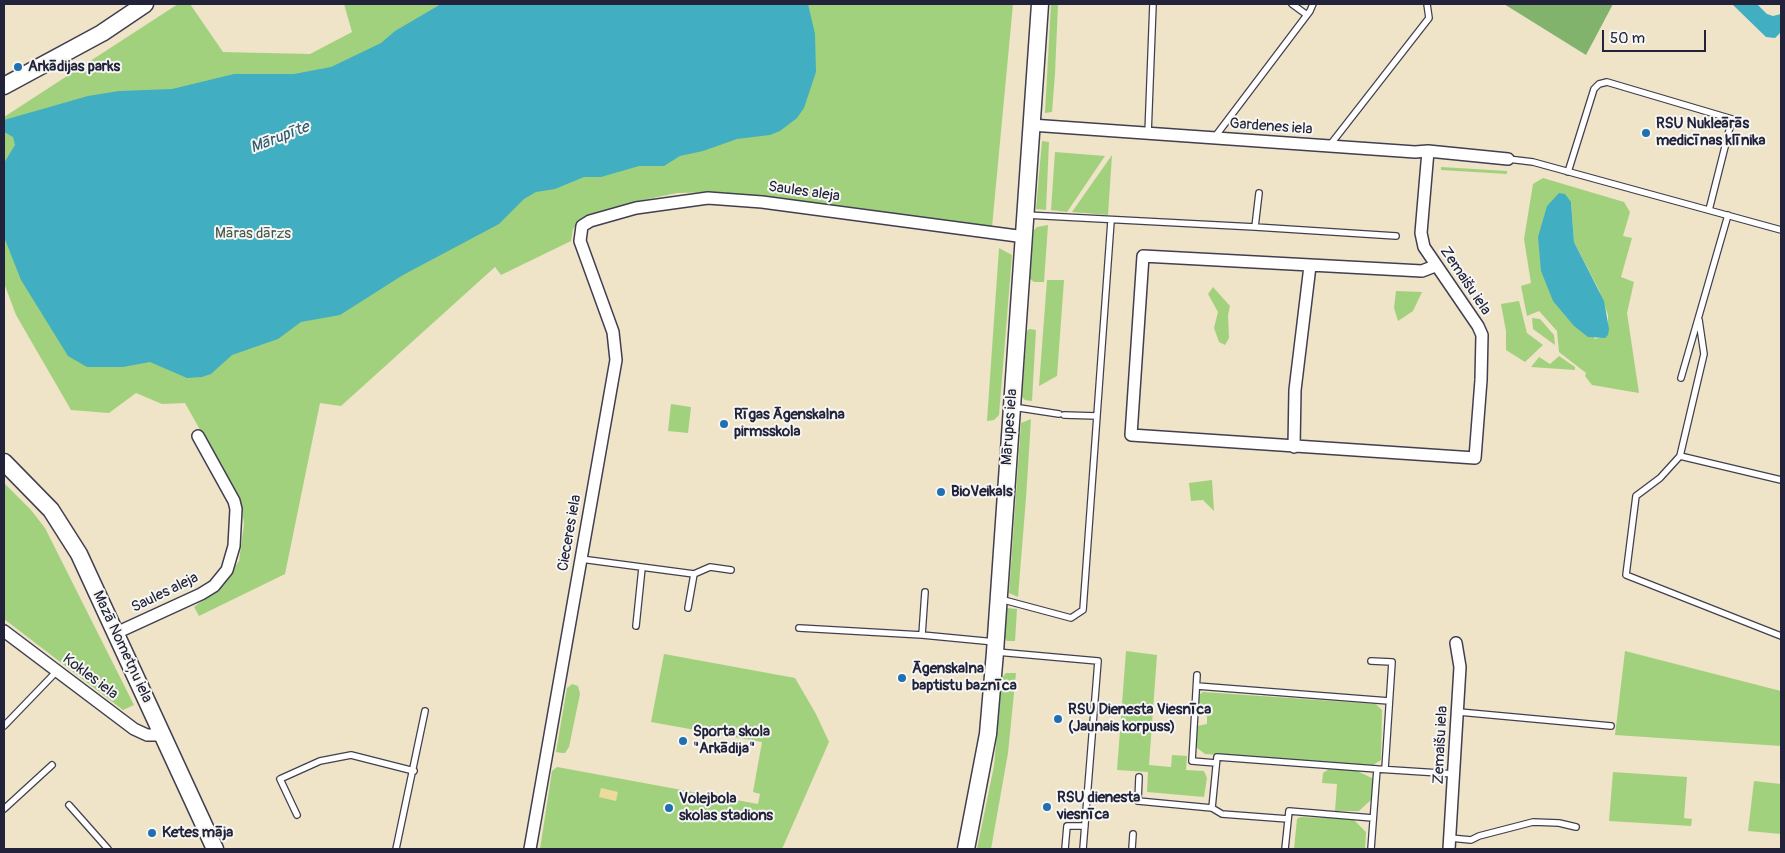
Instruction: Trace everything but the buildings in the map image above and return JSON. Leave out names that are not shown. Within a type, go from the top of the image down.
[{"type":"street","points":[[4,86],[102,33],[145,4]]},
{"type":"street","name":"Mārupes iela","points":[[966,849],[988,734],[1025,237],[1040,4]]},
{"type":"street","name":"Gardenes iela","points":[[1031,125],[1508,158]]},
{"type":"street","name":"Zemaišu iela","points":[[1294,447],[1475,458],[1481,380],[1482,335],[1478,326],[1435,266],[1424,247],[1421,233],[1428,151]]},
{"type":"street","name":"Saules aleja","points":[[582,226],[590,221],[636,208],[708,198],[762,202],[1025,237]]},
{"type":"street","name":"Cieceres iela","points":[[530,849],[616,347],[613,332],[580,241],[582,226]]},
{"type":"street","points":[[1310,266],[1296,390],[1294,447],[1131,435],[1143,256],[1422,271],[1435,266]]},
{"type":"street","name":"Saules aleja","points":[[116,633],[201,594],[214,586],[227,570],[234,546],[236,509],[234,501],[198,436]]},
{"type":"street","name":"Mazā Nometņu iela","points":[[4,462],[36,493],[65,529],[80,554],[215,849]]},
{"type":"street","name":"Kokles iela","points":[[4,631],[134,729],[147,735],[163,735]]},
{"type":"street","name":"Zemaišu iela","points":[[1450,844],[1460,667],[1456,643]]},
{"type":"lane","points":[[1148,134],[1153,4]]},
{"type":"lane","points":[[1292,4],[1307,15]]},
{"type":"lane","points":[[1214,138],[1307,15],[1313,4]]},
{"type":"lane","points":[[1329,146],[1429,18],[1428,4]]},
{"type":"lane","points":[[1568,172],[1594,89],[1599,84],[1607,82],[1732,119],[1708,210]]},
{"type":"lane","points":[[1508,158],[1533,162],[1781,230]]},
{"type":"lane","points":[[1255,227],[1259,193]]},
{"type":"lane","points":[[1026,215],[1396,236]]},
{"type":"lane","points":[[1681,378],[1728,215]]},
{"type":"lane","points":[[999,599],[1070,618],[1083,610],[1111,221]]},
{"type":"lane","points":[[1698,318],[1704,354],[1680,456],[1660,478],[1636,496],[1626,575],[1781,636]]},
{"type":"lane","points":[[1011,407],[1061,414],[1097,416]]},
{"type":"lane","points":[[1680,456],[1781,480]]},
{"type":"lane","points":[[581,559],[694,574],[710,567],[731,570]]},
{"type":"lane","points":[[636,626],[642,568]]},
{"type":"lane","points":[[688,608],[694,574]]},
{"type":"lane","points":[[922,635],[925,592]]},
{"type":"lane","points":[[799,628],[922,635],[1098,661],[1083,849]]},
{"type":"lane","points":[[1371,661],[1392,662],[1385,769]]},
{"type":"lane","points":[[4,726],[57,671]]},
{"type":"lane","points":[[1198,675],[1192,761],[1216,763]]},
{"type":"lane","points":[[1197,686],[1389,700]]},
{"type":"lane","points":[[396,849],[414,772],[425,711]]},
{"type":"lane","points":[[1458,712],[1611,726]]},
{"type":"lane","points":[[297,815],[280,779],[320,762],[351,755],[414,772]]},
{"type":"lane","points":[[1212,808],[1217,757],[1455,774]]},
{"type":"lane","points":[[4,809],[52,765]]},
{"type":"lane","points":[[1371,849],[1377,769]]},
{"type":"lane","points":[[1139,777],[1138,801],[1212,808],[1222,814],[1288,819]]},
{"type":"lane","points":[[68,805],[108,849]]},
{"type":"lane","points":[[1285,849],[1289,812],[1373,818]]},
{"type":"lane","points":[[1450,844],[1471,840],[1479,836],[1533,822],[1560,823],[1576,827]]},
{"type":"lane","points":[[1065,849],[1067,826],[1085,826]]},
{"type":"lane","points":[[1132,849],[1133,834]]},
{"type":"lane","points":[[97,849],[103,844]]},
{"type":"green space","name":"Māras dārzs","points":[[178,4],[190,4],[223,52],[310,54],[352,32],[344,4],[1013,4],[992,227],[719,192],[677,193],[638,201],[580,219],[573,229],[571,241],[501,275],[495,267],[341,406],[320,403],[285,574],[199,616],[194,607],[221,586],[239,561],[244,524],[241,503],[185,403],[162,404],[136,393],[109,413],[71,410],[16,315],[4,283],[4,117]]},
{"type":"green space","points":[[1051,4],[1058,4],[1055,74],[1052,112],[1045,113]]},
{"type":"green space","points":[[1504,4],[1613,4],[1586,55]]},
{"type":"green space","points":[[1042,141],[1049,142],[1046,210],[1036,209]]},
{"type":"green space","points":[[1055,152],[1105,156],[1067,212],[1051,210]]},
{"type":"green space","points":[[1112,155],[1108,215],[1072,212]]},
{"type":"green space","points":[[1441,167],[1507,171],[1507,174],[1441,170]]},
{"type":"green space","points":[[1543,178],[1624,202],[1630,212],[1623,236],[1632,238],[1621,277],[1634,282],[1627,313],[1639,393],[1592,385],[1585,376],[1586,373],[1559,352],[1557,331],[1539,311],[1527,316],[1521,286],[1531,283],[1524,239],[1533,184]],"holes":[[[1571,202],[1574,242],[1599,290],[1608,315],[1608,335],[1595,339],[1541,271]]]},
{"type":"green space","points":[[1048,225],[1044,282],[1034,282],[1029,278],[1034,230],[1037,227]]},
{"type":"green space","points":[[999,248],[1012,255],[999,415],[994,420],[987,421]]},
{"type":"green space","points":[[1047,280],[1064,280],[1057,376],[1039,386]]},
{"type":"green space","points":[[1213,287],[1230,306],[1228,315],[1229,338],[1225,345],[1219,342],[1214,328],[1218,312],[1208,294]]},
{"type":"green space","points":[[1396,291],[1422,292],[1413,311],[1398,321],[1394,308]]},
{"type":"green space","points":[[1519,301],[1527,333],[1543,345],[1525,362],[1506,350],[1506,331],[1501,304]]},
{"type":"green space","points":[[1532,318],[1540,319],[1554,335],[1555,345],[1533,329]]},
{"type":"green space","points":[[1029,329],[1036,330],[1032,401],[1025,400],[1022,397],[1027,331]]},
{"type":"green space","points":[[1559,356],[1575,367],[1575,370],[1531,367],[1539,357],[1550,364]]},
{"type":"green space","points":[[671,404],[691,407],[688,433],[668,431]]},
{"type":"green space","points":[[1031,419],[1018,597],[1009,593],[1021,423]]},
{"type":"green space","points":[[1212,480],[1214,511],[1203,500],[1191,501],[1189,483]]},
{"type":"green space","points":[[4,483],[31,510],[45,528],[134,705],[123,710],[4,619]]},
{"type":"green space","points":[[1007,608],[1017,609],[1015,641],[1007,641],[1004,637]]},
{"type":"green space","points":[[1126,651],[1157,655],[1149,765],[1171,767],[1172,755],[1187,756],[1186,770],[1204,771],[1207,778],[1204,797],[1147,792],[1148,772],[1117,770]]},
{"type":"green space","points":[[1625,651],[1781,691],[1781,746],[1615,735]]},
{"type":"green space","points":[[664,654],[795,678],[816,714],[829,742],[782,849],[540,849],[552,771],[557,767],[758,804],[760,794],[753,792],[762,742],[651,722]]},
{"type":"green space","points":[[1006,673],[1016,673],[1008,753],[991,849],[977,849],[994,766],[1002,678]]},
{"type":"green space","points":[[572,684],[578,686],[580,694],[569,747],[565,753],[556,752],[567,688]]},
{"type":"green space","points":[[1203,692],[1376,704],[1382,710],[1381,760],[1373,765],[1205,754],[1196,747],[1197,726],[1207,724],[1207,710],[1200,709],[1198,706],[1199,695]]},
{"type":"green space","points":[[1329,769],[1357,771],[1374,779],[1373,798],[1359,811],[1335,811],[1337,784],[1322,783],[1323,773]]},
{"type":"green space","points":[[1613,772],[1687,777],[1684,818],[1692,819],[1691,826],[1609,821]]},
{"type":"green space","points":[[1754,781],[1781,784],[1781,834],[1748,831]]},
{"type":"green space","points":[[1300,817],[1353,819],[1366,832],[1365,849],[1294,849],[1297,819]]},
{"type":"sand","points":[[601,788],[618,792],[616,801],[599,797]]},
{"type":"water","name":"Māras dārzs","points":[[441,4],[808,4],[815,34],[816,72],[804,108],[797,118],[780,131],[770,135],[737,139],[703,151],[680,156],[664,166],[639,166],[601,177],[584,177],[555,189],[536,192],[524,199],[499,224],[403,275],[340,315],[301,322],[278,339],[232,355],[211,374],[187,378],[150,362],[123,367],[87,367],[68,356],[21,280],[4,237],[4,163],[15,145],[13,137],[4,132],[4,120],[88,96],[119,91],[172,89],[234,74],[294,74],[331,67],[381,43],[395,31]]},
{"type":"water","points":[[1732,4],[1757,4],[1767,14],[1773,16],[1781,14],[1781,32],[1775,38],[1766,37]]},
{"type":"water","points":[[1559,193],[1565,194],[1571,202],[1574,242],[1604,301],[1609,329],[1608,335],[1605,338],[1588,337],[1574,326],[1553,301],[1541,271],[1538,237],[1547,206]]},
{"type":"place","name":"Arkādijas parks","points":[[18,67]]},
{"type":"place","name":"RSU Nukleārās medicīnas klīnika","points":[[1646,133]]},
{"type":"place","name":"Rīgas Āgenskalna pirmsskola","points":[[724,424]]},
{"type":"place","name":"BioVeikals","points":[[941,492]]},
{"type":"place","name":"Āgenskalna baptistu baznīca","points":[[902,678]]},
{"type":"place","name":"RSU Dienesta Viesnīca (Jaunais korpuss)","points":[[1058,719]]},
{"type":"place","name":"Sporta skola \"Arkādija\"","points":[[683,741]]},
{"type":"place","name":"RSU dienesta viesnīca","points":[[1047,807]]},
{"type":"place","name":"Volejbola skolas stadions","points":[[669,808]]},
{"type":"place","name":"Ketes māja","points":[[152,833]]},
{"type":"water label","name":"Mārupīte","points":[[280,138]]}]
